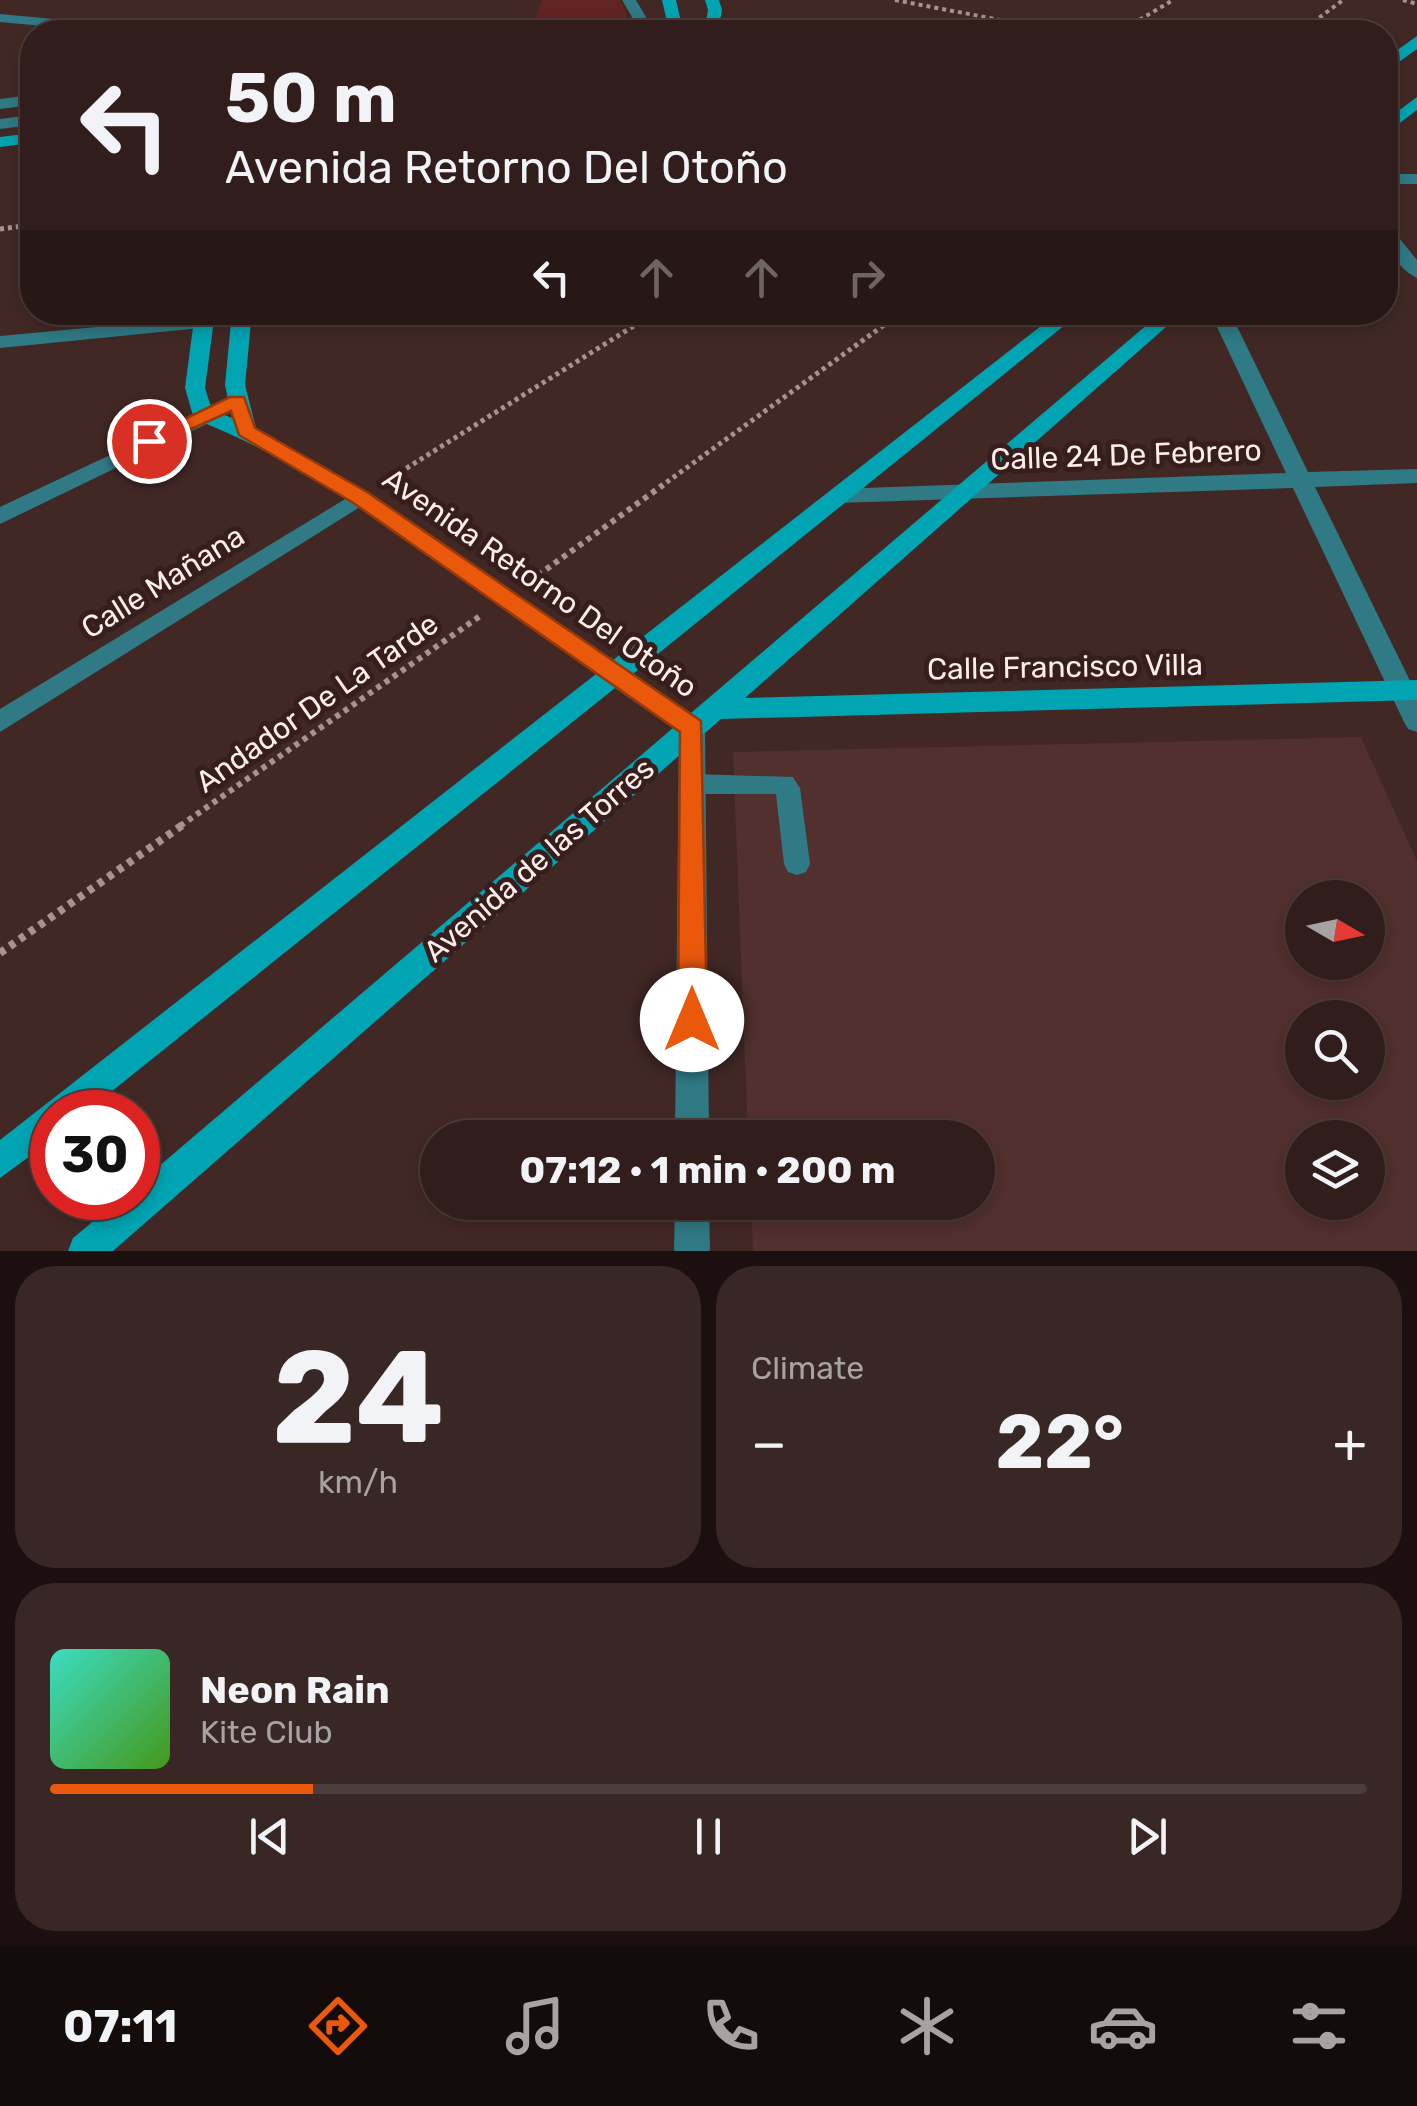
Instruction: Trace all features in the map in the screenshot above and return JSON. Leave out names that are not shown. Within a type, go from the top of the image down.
[{"type":"main road","points":[[671,6],[691,0]]},
{"type":"main road","points":[[202,414],[195,388],[203,325]]},
{"type":"main road","points":[[241,325],[237,401],[246,431]]},
{"type":"main road","points":[[89,1090],[1055,325]]},
{"type":"main road","name":"Avenida de las Torres","points":[[86,1251],[1159,325]]},
{"type":"main road","name":"Avenida Retorno Del Otoño","points":[[202,414],[246,431],[360,497],[614,672],[704,718]]},
{"type":"main road","name":"Calle Francisco Villa","points":[[704,718],[1410,691]]},
{"type":"main road","points":[[0,1161],[30,1137]]},
{"type":"street","points":[[1398,248],[1417,272]]},
{"type":"street","points":[[0,342],[144,325]]},
{"type":"street","points":[[1226,325],[1300,480],[1410,691],[1417,722]]},
{"type":"street","points":[[0,516],[202,414],[237,401]]},
{"type":"street","name":"Calle 24 De Febrero","points":[[837,496],[1417,476]]},
{"type":"street","name":"Calle Mañana","points":[[0,722],[360,497]]},
{"type":"street","points":[[692,1120],[693,784],[704,718]]},
{"type":"street","points":[[692,1220],[692,1251]]},
{"type":"lane","points":[[693,784],[784,784],[788,788],[797,864]]},
{"type":"path","points":[[895,0],[1008,20]]},
{"type":"path","points":[[1139,20],[1173,0]]},
{"type":"path","points":[[1316,20],[1343,0]]},
{"type":"path","points":[[1404,0],[1417,4]]},
{"type":"path","points":[[360,497],[635,325]]},
{"type":"path","name":"Andador De La Tarde","points":[[0,953],[506,598],[884,325]]},
{"type":"shaded area","points":[[542,0],[619,0],[626,12],[626,20],[535,20]]},
{"type":"shaded area","points":[[1361,737],[1417,861],[1417,1251],[753,1251],[752,1220],[995,1220],[995,1120],[747,1120],[733,752]]},
{"type":"route","points":[[149,441],[237,401],[246,431],[360,497],[692,728],[692,1020]]}]
